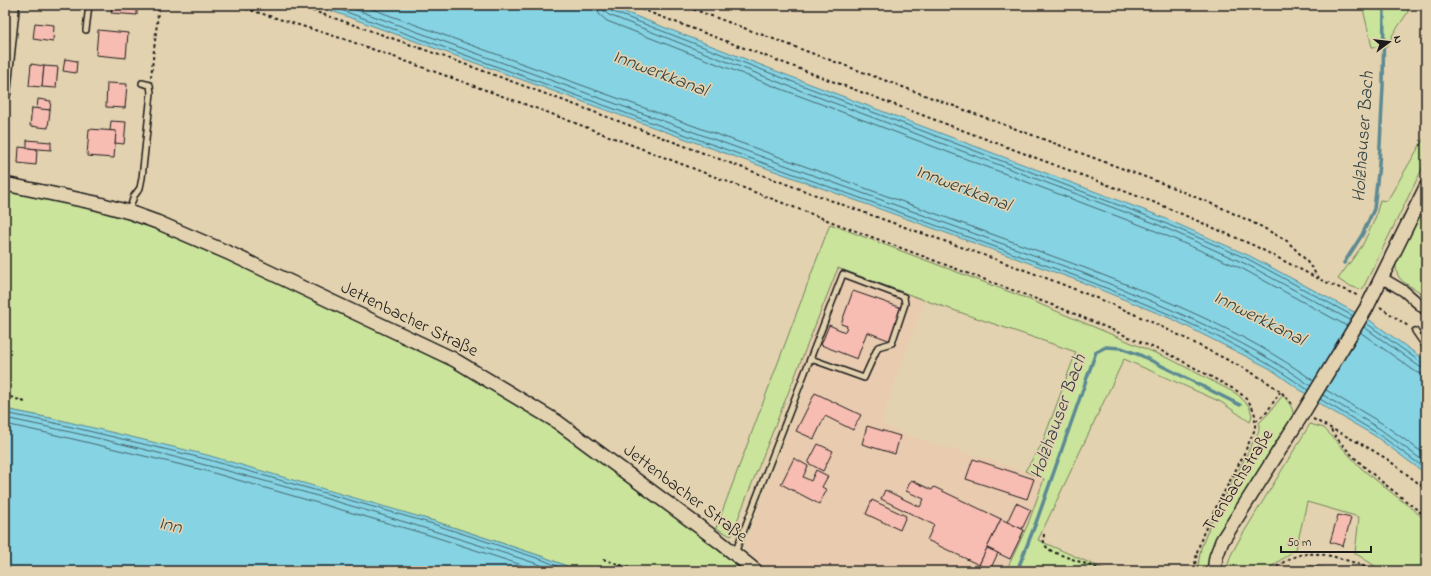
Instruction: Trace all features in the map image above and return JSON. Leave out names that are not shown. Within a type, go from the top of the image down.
[{"type":"street","points":[[5,94],[14,5]]},
{"type":"street","name":"Jettenbacher Straße","points":[[5,184],[96,202],[129,212],[188,235],[453,359],[556,421],[756,571]]},
{"type":"street","name":"Trenbachstraße","points":[[1214,571],[1216,557],[1222,541],[1303,413],[1371,301],[1426,187]]},
{"type":"street","points":[[1382,278],[1404,291],[1426,310]]},
{"type":"lane","points":[[86,30],[89,5]]},
{"type":"lane","points":[[129,212],[134,196],[140,188],[142,178],[151,93],[150,85],[142,83]]},
{"type":"lane","points":[[735,554],[843,274],[904,297],[905,304],[892,343],[878,347],[864,378],[811,359]]},
{"type":"lane","points":[[1415,330],[1426,347]]},
{"type":"path","points":[[150,85],[159,5]]},
{"type":"path","points":[[234,5],[347,40],[550,113],[1068,311],[1173,356],[1239,392],[1249,402],[1253,409],[1256,422],[1252,437],[1203,534],[1197,552],[1194,571]]},
{"type":"path","points":[[295,5],[427,50],[1077,290],[1162,326],[1254,374],[1280,392],[1290,403],[1303,413],[1387,459],[1426,489]]},
{"type":"path","points":[[630,5],[1161,205],[1255,246],[1321,280],[1371,301],[1415,330]]},
{"type":"path","points":[[682,5],[1156,181],[1222,208],[1287,241],[1305,259],[1321,280]]},
{"type":"path","points":[[1256,422],[1267,412],[1280,392]]},
{"type":"path","points":[[5,395],[25,402]]},
{"type":"path","points":[[1330,429],[1340,443],[1360,462],[1426,517]]},
{"type":"path","points":[[1044,534],[1045,546],[1053,552],[1105,571]]},
{"type":"path","points":[[1273,571],[1283,562],[1292,557],[1313,552],[1330,555],[1357,563],[1370,571]]},
{"type":"path","points":[[603,559],[638,571]]},
{"type":"path","points":[[703,571],[722,568],[728,571]]},
{"type":"shaded area","points":[[838,268],[924,300],[886,407],[882,424],[912,437],[1025,471],[1044,479],[1028,524],[1006,571],[845,571],[842,567],[839,571],[770,571],[744,549],[807,382],[795,377]]},
{"type":"green space","points":[[1362,5],[1407,5],[1408,12],[1393,34],[1388,46],[1372,47]]},
{"type":"green space","points":[[1426,135],[1426,161],[1362,290],[1347,285],[1338,279],[1362,246],[1375,219],[1380,200],[1387,201]]},
{"type":"green space","points":[[5,190],[59,200],[138,221],[203,247],[453,367],[535,415],[705,539],[744,571],[579,571],[544,557],[434,521],[60,420],[5,409]]},
{"type":"green space","points":[[1426,202],[1426,298],[1421,293],[1406,284],[1398,276],[1396,262]]},
{"type":"green space","points":[[830,224],[1023,297],[1172,360],[1237,394],[1249,406],[1252,415],[1250,422],[1221,402],[1124,359],[1038,540],[1108,571],[1006,571],[1028,524],[1044,479],[1025,471],[1042,444],[1076,352],[924,300],[838,268],[731,536],[716,528]]},
{"type":"green space","points":[[1283,395],[1292,409],[1292,419],[1209,563],[1207,571],[1197,571],[1201,548],[1210,525],[1259,431],[1259,423]]},
{"type":"green space","points":[[1310,424],[1324,428],[1362,469],[1426,520],[1426,571],[1377,571],[1375,566],[1355,553],[1359,517],[1307,502],[1296,549],[1267,571],[1226,571],[1231,555],[1238,542]]},
{"type":"water","name":"Innwerkkanal","points":[[315,5],[607,5],[789,76],[1157,215],[1250,256],[1371,321],[1426,361],[1426,474],[1375,436],[1320,404],[1269,368],[1172,319],[1079,281]]},
{"type":"water","name":"Inn","points":[[5,409],[60,420],[207,455],[434,521],[544,557],[579,571],[5,571]]},
{"type":"building","points":[[112,5],[137,5],[137,15],[111,13]]},
{"type":"building","points":[[35,23],[54,25],[53,42],[33,39]]},
{"type":"building","points":[[98,30],[128,33],[126,58],[96,55]]},
{"type":"building","points":[[65,59],[77,61],[76,73],[63,71]]},
{"type":"building","points":[[31,64],[44,66],[42,87],[29,86]]},
{"type":"building","points":[[44,66],[58,67],[56,88],[42,87]]},
{"type":"building","points":[[107,83],[127,84],[125,108],[106,107]]},
{"type":"building","points":[[38,99],[51,101],[50,110],[37,109]]},
{"type":"building","points":[[32,108],[50,110],[48,128],[30,126]]},
{"type":"building","points":[[111,121],[126,122],[124,144],[115,143],[116,131],[110,131]]},
{"type":"building","points":[[89,129],[116,131],[114,158],[87,156]]},
{"type":"building","points":[[27,140],[51,142],[51,150],[27,148]]},
{"type":"building","points":[[19,147],[37,149],[36,165],[18,163]]},
{"type":"building","points":[[853,291],[902,308],[891,341],[867,332],[857,359],[821,345],[829,325],[845,332],[847,326],[841,324]]},
{"type":"building","points":[[815,393],[861,415],[853,430],[825,416],[814,439],[796,431]]},
{"type":"building","points":[[867,426],[900,436],[895,454],[862,444]]},
{"type":"building","points":[[818,444],[833,451],[823,471],[808,463]]},
{"type":"building","points":[[794,458],[808,466],[803,477],[811,481],[816,470],[828,476],[822,487],[827,490],[819,504],[781,484]]},
{"type":"building","points":[[973,459],[1034,479],[1027,499],[966,479]]},
{"type":"building","points":[[911,480],[932,490],[934,487],[1001,519],[979,565],[927,540],[934,525],[881,499],[885,490],[920,507],[924,499],[906,491]]},
{"type":"building","points":[[872,500],[906,516],[900,530],[866,514]]},
{"type":"building","points":[[1016,503],[1031,510],[1022,529],[1007,522]]},
{"type":"building","points":[[1338,515],[1351,518],[1343,546],[1330,542]]},
{"type":"building","points":[[1001,519],[1024,530],[1010,559],[987,548]]},
{"type":"building","points":[[987,548],[998,553],[990,570],[979,565]]},
{"type":"building","points":[[1310,566],[1343,571],[1309,571]]},
{"type":"waterway","name":"Holzhauser Bach","points":[[1344,263],[1362,235],[1374,209],[1379,164],[1383,86],[1384,5]]},
{"type":"waterway","name":"Holzhauser Bach","points":[[1017,571],[1037,520],[1096,352],[1106,347],[1121,348],[1140,355],[1240,405]]}]
